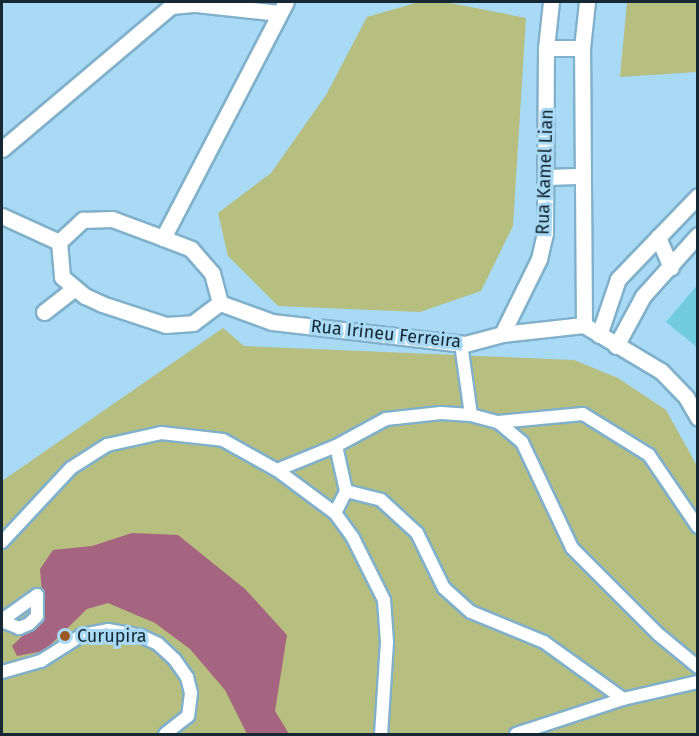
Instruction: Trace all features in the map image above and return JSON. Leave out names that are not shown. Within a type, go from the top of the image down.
[{"type":"street","name":"Rua Kamel Lian","points":[[502,334],[539,259],[545,233],[548,177],[546,48],[551,2]]},
{"type":"street","name":"Rua Kamel Lian","points":[[584,325],[582,48],[587,2]]},
{"type":"street","points":[[2,149],[171,6],[196,4],[283,7],[163,238]]},
{"type":"street","points":[[546,48],[582,48]]},
{"type":"street","points":[[548,177],[583,176]]},
{"type":"street","points":[[599,335],[615,284],[698,195]]},
{"type":"street","points":[[2,216],[59,242]]},
{"type":"street","points":[[112,219],[163,238],[191,249],[212,273],[220,303],[193,323],[166,324],[102,304],[75,288],[62,277],[59,242],[83,220],[112,219]]},
{"type":"street","points":[[616,346],[643,296],[698,235]]},
{"type":"street","points":[[658,237],[671,267]]},
{"type":"street","points":[[44,312],[75,288]]},
{"type":"street","name":"Rua Irineu Ferreira","points":[[220,303],[272,322],[461,344],[502,334],[584,325]]},
{"type":"street","points":[[584,325],[661,371],[686,397],[698,418]]},
{"type":"street","points":[[461,344],[471,415]]},
{"type":"street","points":[[276,470],[336,446],[386,419],[441,413],[471,415],[498,422],[583,414],[649,455],[698,527]]},
{"type":"street","points":[[498,422],[522,442],[572,548],[658,634],[698,667]]},
{"type":"street","points":[[2,542],[71,468],[107,445],[161,433],[223,440],[276,470],[335,513],[353,538],[384,600],[387,642],[381,735]]},
{"type":"street","points":[[335,513],[346,491],[336,446]]},
{"type":"street","points":[[346,491],[381,500],[417,533],[444,588],[471,612],[544,642],[622,699]]},
{"type":"street","points":[[2,672],[41,661],[82,635],[108,630],[141,636],[158,644],[175,660],[187,677],[191,693],[188,716],[165,735]]},
{"type":"street","points":[[516,735],[622,699],[698,682]]},
{"type":"green space","points":[[419,2],[445,2],[526,18],[513,226],[481,291],[420,312],[278,306],[228,256],[218,213],[271,173],[326,95],[367,17]]},
{"type":"green space","points":[[627,2],[697,2],[697,72],[620,77]]},
{"type":"green space","points":[[223,328],[244,346],[574,360],[618,378],[666,410],[697,466],[697,734],[2,734],[2,481]]},
{"type":"shaded area","points":[[132,533],[178,535],[245,589],[287,635],[275,711],[289,734],[247,734],[225,690],[190,649],[155,623],[108,603],[87,609],[44,651],[17,656],[12,646],[44,615],[40,569],[53,550],[92,546]]},
{"type":"building","points":[[698,284],[698,348],[666,322]]},
{"type":"place","name":"Curupira","points":[[65,636]]}]
